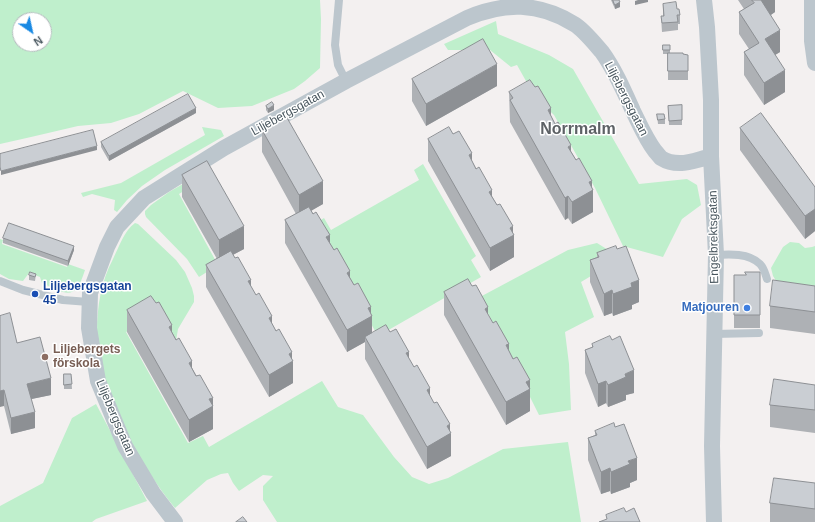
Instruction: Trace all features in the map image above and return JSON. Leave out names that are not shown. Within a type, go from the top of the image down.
[{"type":"street","name":"Engelbrektsgatan","points":[[704,0],[711,100],[711,156],[716,255],[712,446],[714,522]]},
{"type":"street","points":[[812,0],[812,41],[815,63]]},
{"type":"street","name":"Liljebergsgatan","points":[[175,522],[153,493],[125,446],[98,381],[89,328],[90,293],[106,247],[117,228],[144,198],[224,148],[346,81],[466,18],[482,12],[517,3],[553,13],[575,24],[590,38],[613,69],[648,142],[660,158],[674,163],[689,163],[711,156]]},
{"type":"lane","points":[[339,0],[336,45],[338,65],[346,81]]},
{"type":"lane","points":[[716,255],[738,254],[753,260],[759,263],[767,279]]},
{"type":"lane","points":[[0,281],[24,290],[63,300],[89,302]]},
{"type":"lane","points":[[714,334],[759,334]]},
{"type":"green space","points":[[0,0],[320,0],[320,68],[294,89],[252,106],[218,108],[183,91],[139,114],[111,123],[78,126],[0,144]]},
{"type":"green space","points":[[496,21],[498,34],[549,55],[573,69],[639,184],[687,179],[697,185],[701,205],[682,219],[663,257],[623,246],[595,188],[554,115],[535,97],[517,65],[511,67],[490,50],[448,50],[444,44]]},
{"type":"green space","points":[[202,127],[221,130],[224,136],[165,170],[142,186],[117,212],[114,210],[115,200],[92,194],[83,197],[81,193],[121,183],[205,135]]},
{"type":"green space","points":[[423,164],[476,256],[471,260],[481,277],[378,336],[314,224],[324,218],[331,230],[419,180],[414,170]]},
{"type":"green space","points":[[202,173],[205,178],[179,194],[218,265],[199,277],[187,259],[146,217],[145,211],[169,192]]},
{"type":"green space","points":[[135,223],[138,224],[176,260],[185,272],[194,296],[194,302],[178,329],[176,341],[151,318],[126,332],[188,443],[203,436],[209,447],[322,381],[338,407],[363,415],[394,457],[412,477],[429,484],[448,478],[503,449],[568,442],[581,522],[277,522],[263,500],[263,486],[273,476],[263,475],[239,491],[228,473],[221,474],[207,480],[175,508],[149,472],[126,432],[102,369],[98,346],[98,313],[100,294],[105,276],[122,240],[131,226]]},
{"type":"green space","points":[[0,239],[3,240],[2,244],[67,267],[68,264],[85,270],[78,287],[69,293],[42,283],[40,277],[29,273],[23,281],[9,279],[0,274]]},
{"type":"green space","points":[[790,242],[799,243],[805,248],[815,246],[815,293],[780,287],[773,276],[771,268],[783,247]]},
{"type":"green space","points":[[597,243],[621,258],[581,282],[594,317],[565,332],[569,364],[571,410],[539,415],[480,297],[568,250]]},
{"type":"green space","points":[[96,404],[147,501],[96,519],[92,522],[0,522],[0,506],[43,483],[72,418]]},
{"type":"building","points":[[613,0],[619,0],[620,2],[615,5]]},
{"type":"building","points":[[752,0],[761,0],[780,30],[765,39],[785,70],[764,83],[744,52],[759,43],[739,12],[754,3]]},
{"type":"building","points":[[676,2],[680,15],[677,15],[678,22],[662,23],[661,16],[664,16],[663,4]]},
{"type":"building","points":[[483,39],[497,64],[426,104],[412,79]]},
{"type":"building","points":[[663,45],[670,45],[670,50],[663,50]]},
{"type":"building","points":[[668,53],[683,53],[688,55],[688,71],[668,71]]},
{"type":"building","points":[[530,80],[535,87],[538,86],[551,108],[548,110],[555,124],[558,122],[571,145],[568,147],[576,160],[579,158],[592,181],[589,182],[593,190],[572,202],[568,196],[565,198],[510,100],[513,98],[509,92]]},
{"type":"building","points":[[188,94],[196,108],[109,156],[101,142]]},
{"type":"building","points":[[272,102],[274,105],[268,109],[266,106]]},
{"type":"building","points":[[682,105],[682,120],[669,121],[668,106]]},
{"type":"building","points":[[761,113],[815,187],[815,209],[805,216],[740,128]]},
{"type":"building","points":[[657,114],[664,114],[665,119],[658,120]]},
{"type":"building","points":[[286,116],[323,181],[299,195],[262,130]]},
{"type":"building","points":[[449,127],[453,134],[459,131],[472,153],[469,155],[476,169],[479,167],[492,190],[489,192],[497,205],[500,204],[513,226],[510,228],[514,235],[490,248],[428,139]]},
{"type":"building","points":[[93,130],[97,146],[1,171],[0,154]]},
{"type":"building","points":[[207,161],[244,226],[219,240],[182,175]]},
{"type":"building","points":[[309,207],[313,214],[316,212],[330,235],[326,237],[334,250],[337,248],[350,271],[347,273],[354,285],[358,283],[371,307],[368,308],[372,316],[347,330],[285,220]]},
{"type":"building","points":[[9,223],[74,246],[68,261],[3,238]]},
{"type":"building","points":[[616,246],[617,249],[626,246],[639,280],[631,283],[632,287],[613,294],[612,290],[604,294],[590,260],[599,257],[597,253]]},
{"type":"building","points":[[231,251],[235,258],[238,257],[251,280],[248,281],[256,295],[259,293],[272,316],[269,318],[276,331],[279,329],[292,352],[289,354],[293,361],[269,375],[206,265]]},
{"type":"building","points":[[30,272],[36,274],[35,277],[29,275]]},
{"type":"building","name":"Matjouren","points":[[745,272],[760,272],[760,315],[734,315],[734,275],[746,275]]},
{"type":"building","points":[[468,279],[472,286],[476,285],[488,307],[485,309],[493,323],[496,321],[509,344],[506,345],[513,359],[517,357],[530,380],[526,382],[530,389],[506,402],[444,292]]},
{"type":"building","points":[[773,280],[815,286],[815,312],[770,306]]},
{"type":"building","points":[[151,296],[156,303],[159,302],[172,325],[169,327],[176,340],[179,338],[192,361],[189,363],[196,376],[200,375],[213,398],[209,399],[213,406],[189,420],[127,310]]},
{"type":"building","points":[[10,313],[17,343],[40,337],[51,378],[27,384],[35,412],[11,418],[4,390],[0,391],[0,316]]},
{"type":"building","points":[[386,325],[390,332],[396,329],[409,352],[406,353],[414,367],[417,365],[430,388],[427,390],[434,403],[437,402],[450,424],[447,426],[451,433],[427,447],[365,337]]},
{"type":"building","points":[[610,336],[612,340],[620,336],[634,370],[625,374],[626,377],[608,385],[606,381],[598,384],[585,350],[593,347],[592,344]]},
{"type":"building","points":[[64,374],[71,374],[72,384],[64,385]]},
{"type":"building","points":[[774,379],[815,385],[815,410],[770,405]]},
{"type":"building","points":[[614,423],[615,427],[624,424],[637,458],[628,461],[630,464],[611,472],[610,468],[601,472],[588,438],[597,435],[595,431]]},
{"type":"building","points":[[774,478],[815,483],[815,509],[770,503]]},
{"type":"building","points":[[624,508],[626,512],[634,508],[640,522],[599,522],[607,519],[606,515]]},
{"type":"building","points":[[243,517],[247,522],[236,522]]},
{"type":"place","name":"Liljebergsgatan 45","points":[[35,294]]},
{"type":"place","name":"Matjouren","points":[[747,308]]},
{"type":"place","name":"Liljebergets förskola","points":[[45,357]]},
{"type":"district","name":"Norrmalm","points":[[578,130]]}]
